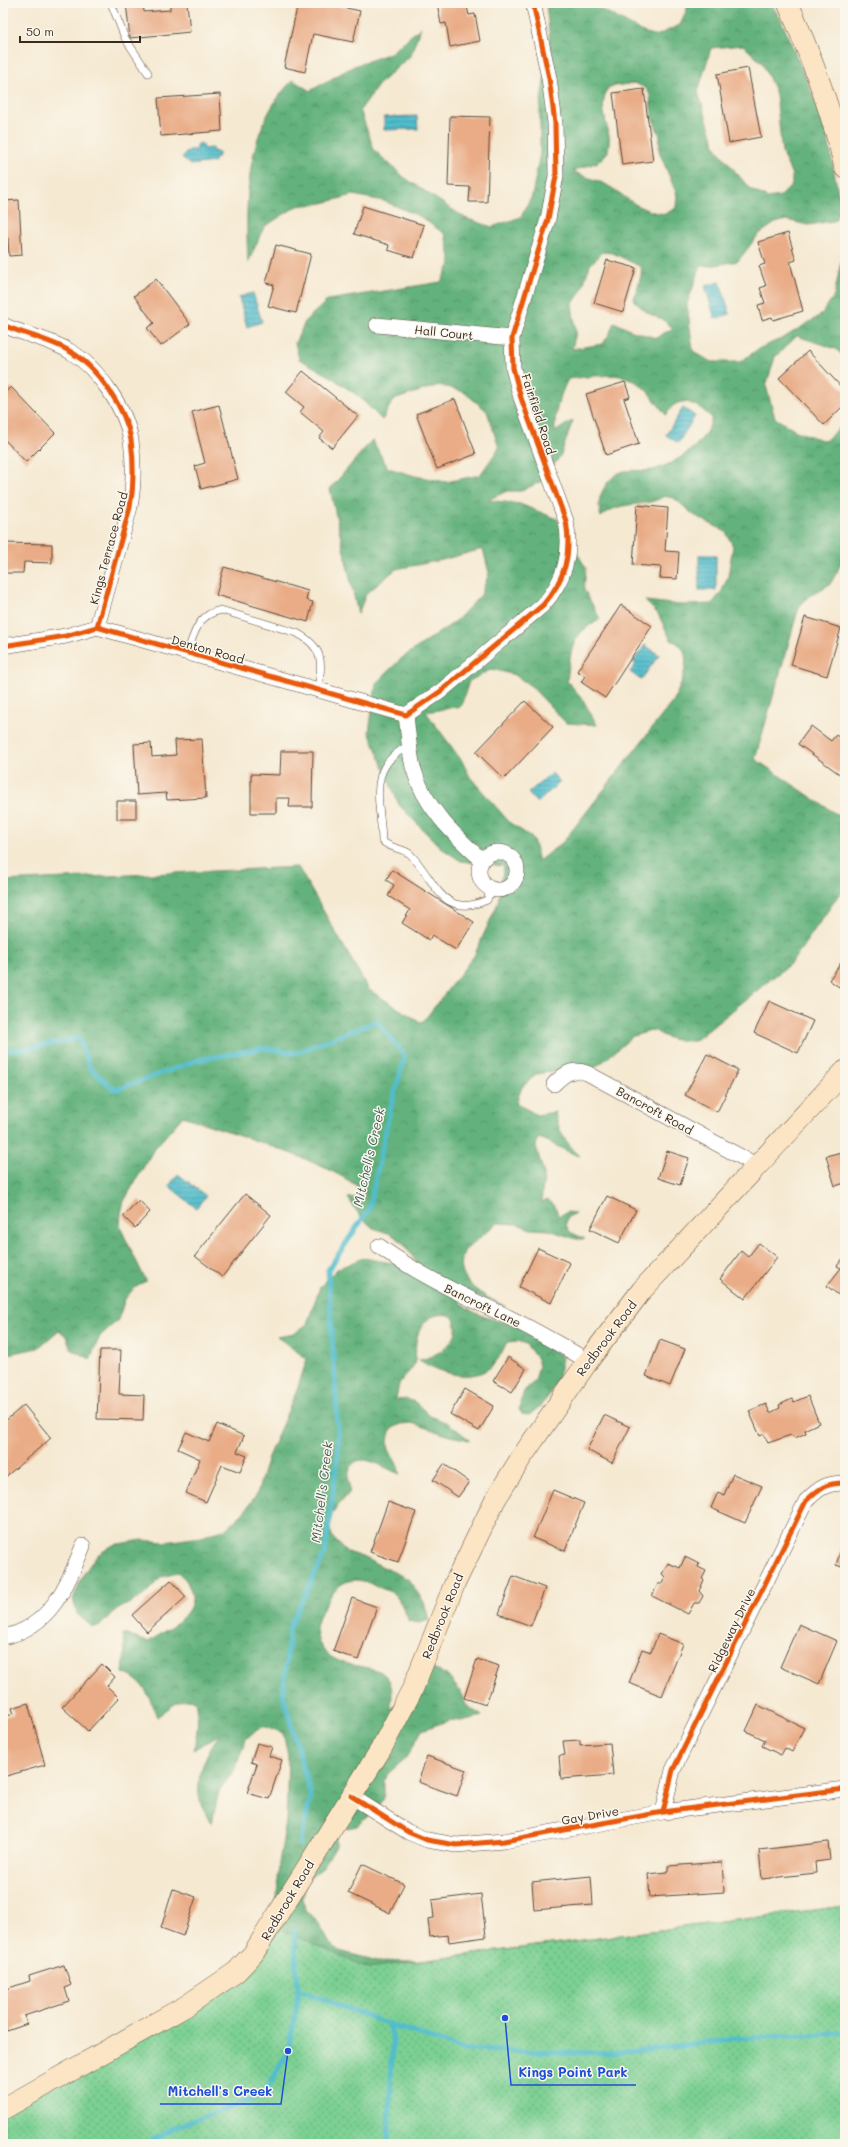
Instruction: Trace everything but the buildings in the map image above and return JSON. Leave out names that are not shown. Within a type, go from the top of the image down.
[{"type":"main road","points":[[788,5],[816,72],[832,117],[845,168]]},
{"type":"main road","name":"Redbrook Road","points":[[3,2108],[186,2006],[236,1972],[253,1954],[381,1749],[413,1688],[455,1583],[496,1500],[521,1458],[588,1360],[642,1290],[756,1165],[845,1071]]},
{"type":"street","name":"Fairfield Road","points":[[406,715],[442,690],[542,605],[553,593],[566,567],[569,540],[566,521],[520,398],[513,368],[512,338],[548,219],[556,176],[555,123],[549,78],[533,3]]},
{"type":"street","name":"Kings Terrace Road","points":[[3,325],[53,342],[86,363],[102,381],[122,414],[131,439],[134,486],[130,507],[97,627]]},
{"type":"street","name":"Hall Court","points":[[377,325],[512,338]]},
{"type":"street","points":[[3,646],[66,636],[97,627]]},
{"type":"street","name":"Denton Road","points":[[97,627],[406,715]]},
{"type":"street","points":[[406,715],[413,767],[426,799],[440,820],[482,860]]},
{"type":"street","points":[[500,852],[512,858],[516,863],[517,876],[514,882],[503,890],[491,889],[482,882],[479,877],[480,865],[482,860],[493,853],[500,852]]},
{"type":"street","name":"Bancroft Road","points":[[554,1084],[563,1074],[572,1070],[587,1072],[756,1165]]},
{"type":"street","name":"Bancroft Lane","points":[[379,1246],[399,1261],[427,1278],[512,1319],[588,1360]]},
{"type":"street","name":"Ridgeway Drive","points":[[663,1812],[673,1770],[806,1501],[816,1490],[831,1483],[845,1483]]},
{"type":"street","points":[[3,1637],[13,1635],[31,1627],[50,1612],[60,1598],[83,1546]]},
{"type":"street","name":"Gay Drive","points":[[351,1796],[408,1832],[427,1840],[456,1845],[504,1841],[663,1812],[845,1789]]},
{"type":"lane","points":[[111,3],[125,38],[148,73]]},
{"type":"lane","points":[[187,653],[200,620],[210,613],[221,610],[297,633],[308,638],[316,648],[322,665],[318,690]]},
{"type":"lane","points":[[410,745],[398,751],[383,771],[378,784],[382,841],[389,847],[409,853],[444,900],[460,906],[475,905],[487,900],[491,889]]},
{"type":"green space","points":[[546,3],[590,3],[643,32],[656,36],[680,25],[687,10],[687,3],[771,3],[781,20],[826,126],[841,210],[834,221],[808,225],[786,220],[775,223],[758,235],[738,261],[710,266],[701,265],[687,304],[693,351],[711,362],[740,362],[758,349],[785,337],[821,315],[834,296],[845,242],[845,358],[836,349],[797,336],[775,357],[766,386],[775,418],[796,431],[825,441],[845,423],[845,553],[830,584],[808,597],[799,607],[755,759],[845,820],[845,886],[792,962],[695,1041],[673,1039],[654,1030],[633,1036],[587,1073],[571,1068],[537,1074],[522,1087],[516,1103],[537,1115],[555,1112],[558,1125],[563,1136],[580,1156],[538,1138],[536,1147],[544,1174],[541,1204],[546,1200],[551,1202],[556,1208],[558,1216],[568,1212],[575,1213],[567,1218],[566,1225],[570,1232],[585,1239],[576,1239],[549,1230],[531,1229],[517,1224],[497,1223],[464,1251],[461,1268],[464,1277],[473,1288],[506,1307],[481,1298],[455,1292],[466,1307],[474,1312],[527,1331],[543,1341],[562,1357],[555,1383],[548,1397],[536,1409],[529,1415],[522,1414],[519,1409],[524,1391],[535,1381],[539,1366],[537,1359],[526,1344],[518,1341],[507,1342],[496,1362],[486,1370],[477,1374],[457,1375],[447,1373],[419,1360],[434,1355],[448,1345],[456,1331],[456,1324],[452,1316],[438,1315],[423,1324],[416,1344],[414,1365],[399,1384],[396,1400],[406,1399],[415,1402],[430,1416],[448,1423],[470,1440],[450,1436],[412,1423],[401,1424],[391,1429],[388,1444],[389,1449],[400,1474],[364,1460],[352,1464],[349,1472],[349,1493],[332,1513],[330,1530],[333,1538],[347,1552],[365,1558],[408,1579],[424,1602],[429,1620],[419,1623],[409,1621],[401,1603],[394,1594],[369,1583],[354,1580],[342,1584],[331,1595],[321,1612],[316,1628],[319,1642],[326,1653],[337,1660],[373,1669],[382,1673],[389,1680],[392,1692],[390,1710],[426,1673],[433,1669],[447,1675],[459,1690],[466,1705],[482,1716],[461,1721],[450,1720],[422,1730],[408,1756],[391,1771],[384,1781],[384,1798],[380,1805],[357,1826],[336,1830],[336,1846],[321,1869],[310,1878],[305,1886],[303,1898],[305,1911],[317,1920],[330,1944],[339,1951],[378,1961],[413,1962],[845,1906],[845,2144],[3,2144],[236,1972],[277,1898],[279,1863],[286,1822],[288,1755],[283,1733],[266,1726],[257,1729],[246,1739],[235,1769],[219,1791],[212,1823],[201,1804],[199,1786],[202,1767],[210,1749],[220,1734],[193,1750],[197,1726],[195,1701],[190,1699],[180,1701],[157,1717],[149,1696],[145,1690],[136,1680],[123,1673],[125,1649],[123,1634],[148,1642],[173,1626],[187,1612],[191,1604],[192,1595],[188,1584],[181,1575],[177,1573],[162,1577],[143,1596],[113,1612],[100,1626],[92,1627],[77,1614],[73,1599],[83,1575],[96,1556],[113,1545],[142,1540],[165,1542],[201,1537],[226,1529],[243,1513],[257,1494],[268,1457],[297,1390],[307,1359],[277,1337],[294,1334],[307,1324],[320,1287],[337,1269],[363,1258],[393,1263],[417,1263],[402,1242],[391,1234],[373,1228],[360,1216],[348,1198],[366,1197],[357,1186],[338,1174],[283,1150],[183,1116],[154,1149],[124,1201],[120,1227],[146,1281],[133,1289],[125,1299],[118,1320],[100,1336],[90,1359],[71,1349],[66,1336],[59,1330],[38,1348],[3,1355],[3,881],[298,867],[369,990],[422,1023],[474,956],[498,903],[504,866],[461,861],[441,848],[399,805],[369,732],[376,683],[402,658],[456,621],[481,595],[489,573],[483,549],[442,560],[396,569],[366,594],[358,614],[330,489],[372,440],[388,468],[415,476],[446,482],[480,475],[499,448],[487,411],[464,392],[439,385],[393,400],[382,420],[358,396],[330,376],[299,359],[295,343],[306,320],[328,300],[441,282],[451,262],[445,234],[419,216],[384,201],[353,195],[323,203],[297,206],[264,227],[248,263],[248,190],[251,166],[257,142],[265,120],[277,99],[293,80],[310,91],[354,66],[391,53],[421,27],[410,56],[380,83],[360,110],[374,150],[405,178],[465,218],[492,227],[521,217],[532,196],[540,153],[540,108],[550,42]],"holes":[[[743,45],[763,64],[776,94],[782,153],[792,175],[792,185],[781,196],[767,198],[749,188],[716,148],[698,92],[711,48]],[[634,83],[646,88],[650,95],[652,117],[660,136],[659,151],[677,195],[676,208],[665,214],[639,206],[605,184],[573,171],[598,162],[608,152],[609,138],[603,105],[609,87]],[[603,252],[613,253],[641,267],[641,276],[634,301],[648,313],[664,320],[673,328],[656,338],[632,331],[614,322],[610,333],[603,344],[572,349],[576,332],[572,305],[581,291],[590,265]],[[610,375],[625,377],[638,383],[653,398],[666,415],[674,405],[684,402],[694,405],[712,418],[704,436],[697,444],[672,463],[653,470],[628,470],[615,475],[601,494],[599,505],[601,517],[609,511],[625,505],[650,502],[664,496],[674,498],[694,515],[726,532],[733,546],[728,576],[722,591],[712,604],[681,605],[645,601],[658,614],[671,640],[679,644],[684,651],[685,667],[681,684],[674,700],[563,842],[537,862],[537,849],[531,837],[510,823],[470,777],[462,761],[426,712],[461,706],[469,681],[492,669],[515,675],[531,686],[566,723],[597,725],[582,698],[567,681],[571,652],[577,637],[590,625],[600,619],[584,589],[586,568],[557,519],[520,504],[488,500],[507,491],[521,491],[542,481],[561,455],[573,420],[555,432],[555,418],[562,392],[568,379]]]},
{"type":"green space","points":[[845,1906],[845,2144],[3,2144],[3,2109],[186,2006],[272,1926],[368,1968]]},
{"type":"water","points":[[417,116],[418,129],[384,130],[384,117]]},
{"type":"water","points":[[200,143],[203,145],[204,149],[212,148],[213,151],[219,153],[219,156],[214,159],[214,162],[190,165],[183,159],[183,156],[189,150],[197,150],[197,145]]},
{"type":"water","points":[[720,282],[730,314],[715,319],[705,286]]},
{"type":"water","points":[[253,293],[262,322],[247,327],[239,297]]},
{"type":"water","points":[[683,408],[695,416],[678,443],[666,435]]},
{"type":"water","points":[[699,555],[716,555],[716,590],[699,590]]},
{"type":"water","points":[[645,645],[659,655],[641,680],[630,672],[636,664],[633,662]]},
{"type":"water","points":[[552,773],[560,782],[537,803],[528,793]]},
{"type":"water","points":[[178,1174],[206,1196],[196,1208],[169,1186]]},
{"type":"waterway","name":"Mitchell's Creek","points":[[3,1050],[26,1049],[79,1038],[90,1068],[115,1090],[198,1060],[264,1048],[295,1053],[377,1021],[405,1056],[391,1106],[369,1209],[328,1270],[339,1446],[325,1553],[290,1626],[283,1695],[311,1795],[300,1844]]},
{"type":"waterway","name":"Mitchell's Creek","points":[[147,2144],[175,2127],[264,2095],[288,2051],[296,2013],[298,1990],[294,1930]]},
{"type":"waterway","points":[[298,1990],[389,2024],[393,2039],[388,2144]]},
{"type":"waterway","points":[[389,2024],[464,2050],[617,2053],[731,2039],[845,2033]]},
{"type":"cycle path","points":[[3,646],[66,636],[97,627],[406,715],[441,691],[543,605],[551,596],[562,576],[565,566],[568,533],[566,521],[521,398],[513,368],[512,338],[548,219],[556,176],[555,123],[549,78],[533,3]]},
{"type":"cycle path","points":[[3,325],[46,340],[71,352],[81,359],[101,379],[109,390],[117,403],[128,428],[133,457],[133,482],[130,507],[97,627]]},
{"type":"cycle path","points":[[663,1812],[673,1770],[806,1501],[823,1487],[845,1483]]},
{"type":"cycle path","points":[[351,1796],[408,1832],[427,1840],[456,1845],[504,1841],[663,1812],[845,1789]]},
{"type":"place","name":"Kings Point Park","points":[[505,2018]]},
{"type":"place","name":"Mitchell's Creek","points":[[288,2051]]}]
